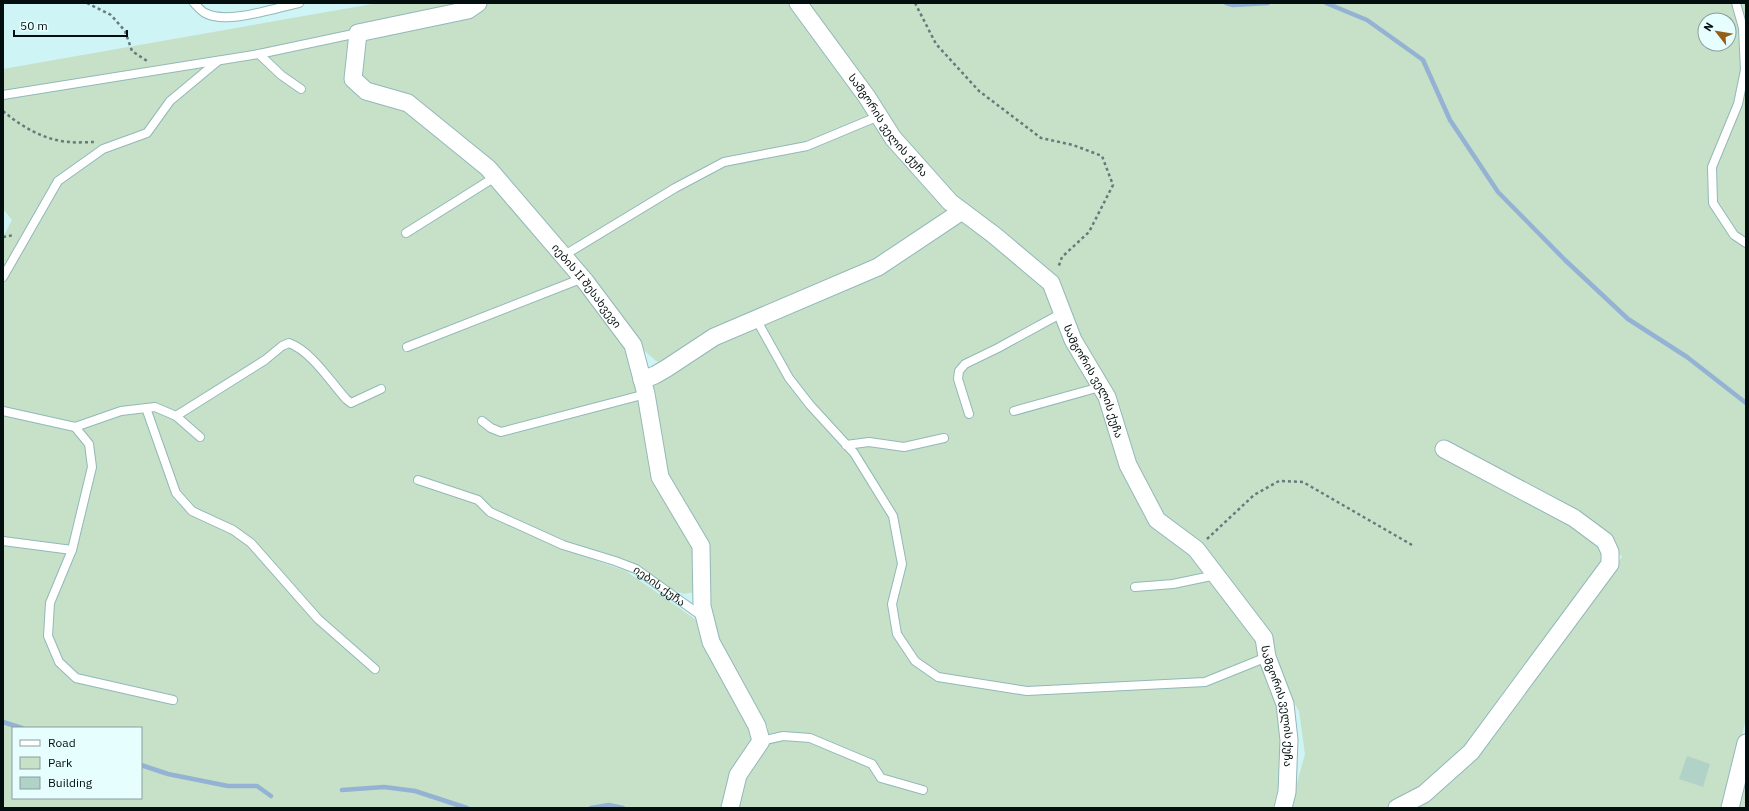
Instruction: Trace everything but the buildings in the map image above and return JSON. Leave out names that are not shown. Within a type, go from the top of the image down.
[{"type":"street","points":[[358,33],[468,10],[478,3]]},
{"type":"street","name":"სამგორის ველის ქუჩა","points":[[798,3],[879,116],[893,138],[950,202],[994,235],[1051,283],[1072,340],[1107,398],[1128,465],[1157,520],[1196,549],[1264,638],[1267,657],[1285,704],[1286,711],[1288,755],[1287,792],[1283,808]]},
{"type":"street","name":"იების II შესახვევი","points":[[358,33],[352,79],[366,91],[408,103],[488,168],[583,278],[633,345],[644,387],[660,477],[701,546],[702,606],[705,619]]},
{"type":"street","points":[[644,387],[655,375],[714,337],[878,267],[962,211]]},
{"type":"street","points":[[1397,808],[1424,794],[1471,752],[1610,564],[1610,552],[1606,541],[1574,518],[1444,449]]},
{"type":"street","points":[[705,619],[711,642],[757,726],[761,741],[738,775],[730,808]]},
{"type":"street","points":[[1730,808],[1746,743]]},
{"type":"lane","points":[[194,3],[204,13],[216,17],[234,17],[299,3]]},
{"type":"lane","points":[[1736,3],[1743,28],[1746,70],[1738,104],[1712,167],[1713,203],[1734,235],[1746,243]]},
{"type":"lane","points":[[3,95],[259,54],[358,33]]},
{"type":"lane","points":[[259,54],[281,75],[301,89]]},
{"type":"lane","points":[[3,277],[58,181],[103,149],[147,133],[170,101],[219,60]]},
{"type":"lane","points":[[563,256],[675,188],[724,162],[807,146],[879,116]]},
{"type":"lane","points":[[406,233],[495,177]]},
{"type":"lane","points":[[407,347],[583,278]]},
{"type":"lane","points":[[969,414],[958,379],[959,371],[965,364],[1062,313]]},
{"type":"lane","points":[[756,319],[789,378],[810,405],[854,453],[893,516],[902,564],[892,604],[897,634],[915,661],[938,677],[1027,691],[1205,682],[1267,657]]},
{"type":"lane","points":[[176,416],[265,360],[282,346],[289,343],[298,346],[308,354],[351,403],[381,389]]},
{"type":"lane","points":[[482,421],[491,428],[501,432],[644,387]]},
{"type":"lane","points":[[1014,411],[1100,387]]},
{"type":"lane","points":[[3,411],[75,427],[121,411],[155,407],[176,416],[200,437]]},
{"type":"lane","points":[[146,408],[176,494],[192,511],[233,530],[251,543],[318,619],[375,669]]},
{"type":"lane","points":[[75,427],[89,444],[92,467],[72,550],[50,603],[48,636],[59,662],[76,678],[173,700]]},
{"type":"lane","points":[[846,445],[869,442],[904,447],[944,438]]},
{"type":"lane","name":"იების ქუჩა","points":[[418,480],[478,500],[490,512],[563,545],[636,569],[705,619]]},
{"type":"lane","points":[[3,541],[72,550]]},
{"type":"lane","points":[[1135,587],[1173,584],[1216,575]]},
{"type":"lane","points":[[761,741],[783,736],[810,738],[872,764],[881,778],[923,790]]},
{"type":"path","points":[[87,3],[111,15],[125,31],[132,52],[161,70]]},
{"type":"path","points":[[915,3],[936,44],[979,91],[1041,138],[1073,145],[1102,156],[1113,185],[1089,232],[1062,257],[1051,283]]},
{"type":"path","points":[[3,111],[14,120],[38,135],[69,142],[95,142],[115,145]]},
{"type":"path","points":[[1196,549],[1254,495],[1279,481],[1303,482],[1412,545]]},
{"type":"green space","points":[[378,3],[469,3],[356,27],[346,78],[366,101],[374,97],[405,106],[484,171],[630,348],[656,479],[665,503],[687,534],[697,562],[694,592],[684,594],[673,590],[636,565],[565,543],[491,516],[563,549],[626,571],[702,624],[755,738],[728,808],[3,808],[3,237],[12,220],[3,209],[3,69]]},
{"type":"green space","points":[[487,3],[791,3],[817,34],[856,97],[875,122],[955,211],[873,265],[666,364],[656,361],[638,345],[505,179],[360,77],[363,36],[468,18]]},
{"type":"green space","points":[[806,3],[1746,3],[1746,719],[1724,808],[1411,808],[1427,798],[1622,557],[1608,537],[1603,547],[1606,557],[1454,760],[1416,794],[1389,808],[1290,808],[1305,754],[1299,711],[1206,554],[1193,536],[1169,521],[1159,512],[1145,485],[1115,403],[1085,353],[1056,281],[997,227],[954,200],[899,135]]},
{"type":"green space","points":[[962,220],[1043,283],[1100,398],[1124,468],[1257,639],[1279,705],[1281,777],[1273,808],[737,808],[745,774],[767,747],[768,727],[745,694],[721,649],[709,617],[707,547],[666,479],[651,395],[655,382],[700,353]]},
{"type":"green space","points":[[1746,767],[1746,808],[1735,808]]},
{"type":"waterway","points":[[1226,3],[1233,5],[1268,3]]},
{"type":"waterway","points":[[1326,3],[1367,20],[1423,60],[1450,120],[1498,192],[1565,260],[1628,319],[1687,357],[1746,403]]},
{"type":"waterway","points":[[3,722],[19,727]]},
{"type":"waterway","points":[[142,765],[168,774],[228,786],[257,786],[271,796]]},
{"type":"waterway","points":[[342,790],[384,787],[415,791],[467,808]]},
{"type":"waterway","points":[[591,808],[609,805],[623,808]]}]
